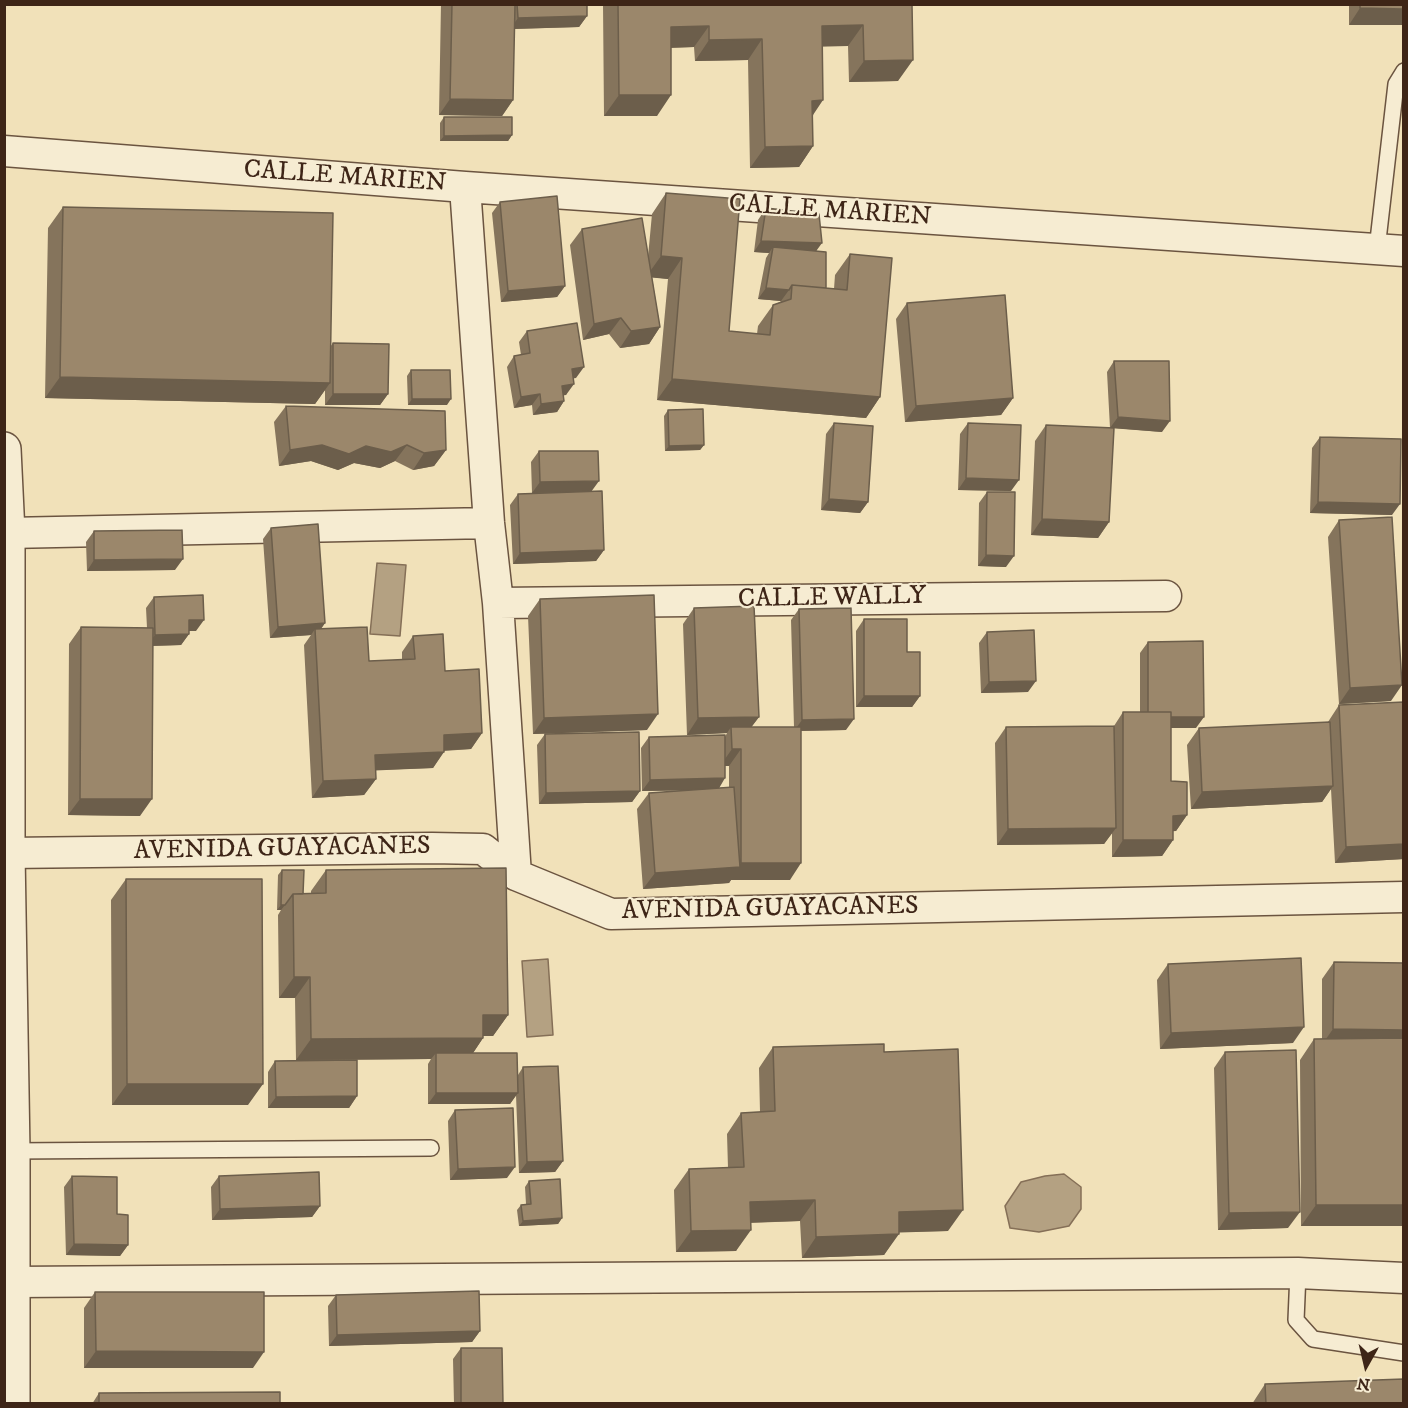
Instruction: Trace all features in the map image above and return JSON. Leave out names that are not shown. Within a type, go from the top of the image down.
[{"type":"street","name":"CALLE MARIEN","points":[[4,151],[465,187],[1390,250]]},
{"type":"street","points":[[465,187],[489,523],[498,603],[516,874]]},
{"type":"street","points":[[4,449],[8,533],[8,852],[13,1150],[13,1404]]},
{"type":"street","points":[[8,533],[489,523]]},
{"type":"street","name":"CALLE WALLY","points":[[498,603],[1166,596]]},
{"type":"street","name":"AVENIDA GUAYACANES","points":[[8,852],[483,849],[516,874],[611,914],[1404,897]]},
{"type":"street","points":[[14,1282],[1298,1273],[1404,1278]]},
{"type":"lane","points":[[1390,250],[1396,84],[1404,71]]},
{"type":"lane","points":[[13,1150],[431,1148]]},
{"type":"lane","points":[[1298,1273],[1296,1320],[1313,1339],[1404,1353]]},
{"type":"shaded area","points":[[377,563],[406,565],[400,636],[370,634]]},
{"type":"shaded area","points":[[548,959],[553,1035],[527,1037],[522,961]]},
{"type":"shaded area","points":[[1064,1174],[1081,1187],[1081,1209],[1069,1226],[1039,1232],[1010,1228],[1005,1206],[1021,1182]]},
{"type":"building","points":[[452,4],[515,4],[513,100],[450,99]]},
{"type":"building","points":[[517,4],[587,4],[587,16],[518,18]]},
{"type":"building","points":[[618,4],[912,4],[913,60],[864,61],[863,25],[822,26],[823,100],[812,101],[813,146],[765,147],[762,39],[709,40],[709,26],[671,27],[671,95],[619,95]]},
{"type":"building","points":[[1360,4],[1404,4],[1404,9],[1360,8]]},
{"type":"building","points":[[444,117],[512,117],[512,135],[444,136]]},
{"type":"building","points":[[666,193],[740,199],[729,331],[770,335],[773,305],[791,299],[792,285],[847,290],[850,254],[892,258],[880,397],[672,379],[682,258],[661,256]]},
{"type":"building","points":[[557,196],[565,286],[508,291],[500,202]]},
{"type":"building","points":[[63,207],[333,213],[330,383],[60,377]]},
{"type":"building","points":[[766,208],[819,214],[822,243],[761,241]]},
{"type":"building","points":[[642,218],[660,327],[631,331],[621,318],[594,324],[582,229]]},
{"type":"building","points":[[773,247],[826,252],[826,288],[792,285],[789,290],[766,288]]},
{"type":"building","points":[[1005,295],[1013,398],[916,406],[907,303]]},
{"type":"building","points":[[577,323],[584,367],[572,369],[574,384],[562,386],[564,401],[541,404],[540,394],[521,397],[514,356],[530,353],[527,331]]},
{"type":"building","points":[[333,343],[389,344],[388,394],[333,394]]},
{"type":"building","points":[[1114,361],[1169,361],[1170,421],[1118,417]]},
{"type":"building","points":[[411,370],[450,370],[451,399],[412,399]]},
{"type":"building","points":[[286,406],[445,411],[446,450],[424,453],[407,445],[391,452],[366,446],[349,454],[322,445],[290,450]]},
{"type":"building","points":[[703,409],[704,445],[669,446],[668,410]]},
{"type":"building","points":[[834,423],[873,426],[868,502],[829,499]]},
{"type":"building","points":[[968,423],[1021,425],[1019,480],[966,478]]},
{"type":"building","points":[[1046,425],[1114,428],[1109,522],[1042,519]]},
{"type":"building","points":[[1320,437],[1401,439],[1400,504],[1318,502]]},
{"type":"building","points":[[539,451],[598,451],[599,481],[540,482]]},
{"type":"building","points":[[602,491],[604,550],[520,553],[518,494]]},
{"type":"building","points":[[987,492],[1015,492],[1014,556],[986,555]]},
{"type":"building","points":[[1392,517],[1402,685],[1350,688],[1339,520]]},
{"type":"building","points":[[318,524],[325,623],[278,627],[271,528]]},
{"type":"building","points":[[182,530],[183,559],[94,560],[94,531]]},
{"type":"building","points":[[203,595],[204,620],[189,620],[189,634],[155,635],[154,597]]},
{"type":"building","points":[[654,595],[658,714],[544,718],[540,599]]},
{"type":"building","points":[[754,606],[759,717],[698,718],[694,608]]},
{"type":"building","points":[[851,608],[854,719],[802,720],[799,609]]},
{"type":"building","points":[[864,619],[907,619],[907,652],[920,652],[920,696],[864,696]]},
{"type":"building","points":[[81,627],[153,628],[152,799],[80,799]]},
{"type":"building","points":[[367,627],[369,661],[415,659],[413,636],[443,634],[445,671],[479,669],[482,733],[444,735],[444,752],[375,755],[376,779],[323,781],[315,629]]},
{"type":"building","points":[[1034,630],[1036,681],[989,682],[987,632]]},
{"type":"building","points":[[1203,641],[1204,717],[1171,717],[1171,712],[1148,712],[1148,642]]},
{"type":"building","points":[[1404,702],[1404,844],[1346,847],[1339,705]]},
{"type":"building","points":[[1123,712],[1171,712],[1171,781],[1187,782],[1187,815],[1173,816],[1173,840],[1123,840]]},
{"type":"building","points":[[1330,722],[1333,786],[1202,792],[1199,728]]},
{"type":"building","points":[[1114,726],[1116,828],[1008,829],[1006,727]]},
{"type":"building","points":[[731,727],[801,727],[801,863],[741,863],[741,749],[732,749]]},
{"type":"building","points":[[639,732],[640,791],[546,793],[545,734]]},
{"type":"building","points":[[725,735],[725,778],[650,780],[649,737]]},
{"type":"building","points":[[734,787],[740,867],[655,873],[649,793]]},
{"type":"building","points":[[506,868],[508,1015],[483,1015],[483,1038],[311,1039],[310,977],[294,977],[293,894],[326,893],[326,870]]},
{"type":"building","points":[[282,870],[304,870],[303,894],[293,894],[285,905],[281,905]]},
{"type":"building","points":[[126,879],[262,879],[263,1084],[127,1084]]},
{"type":"building","points":[[1301,958],[1304,1027],[1171,1033],[1168,964]]},
{"type":"building","points":[[1334,962],[1404,963],[1404,1030],[1333,1029]]},
{"type":"building","points":[[1404,1038],[1404,1205],[1316,1205],[1314,1039]]},
{"type":"building","points":[[884,1044],[884,1052],[958,1049],[963,1210],[899,1212],[899,1234],[816,1237],[815,1200],[750,1202],[751,1230],[691,1231],[689,1169],[744,1167],[741,1113],[775,1111],[773,1047]]},
{"type":"building","points":[[1296,1050],[1300,1212],[1229,1213],[1225,1052]]},
{"type":"building","points":[[436,1053],[517,1053],[518,1093],[436,1093]]},
{"type":"building","points":[[357,1060],[357,1096],[276,1097],[275,1061]]},
{"type":"building","points":[[558,1066],[563,1161],[527,1162],[523,1067]]},
{"type":"building","points":[[513,1108],[515,1167],[458,1169],[455,1110]]},
{"type":"building","points":[[319,1172],[320,1206],[220,1209],[219,1176]]},
{"type":"building","points":[[72,1176],[117,1177],[117,1214],[128,1215],[128,1245],[74,1244]]},
{"type":"building","points":[[560,1179],[562,1218],[523,1221],[521,1205],[531,1204],[529,1181]]},
{"type":"building","points":[[479,1291],[480,1331],[337,1335],[336,1295]]},
{"type":"building","points":[[95,1292],[264,1292],[264,1352],[96,1351]]},
{"type":"building","points":[[461,1348],[502,1348],[503,1404],[461,1404]]},
{"type":"building","points":[[1404,1379],[1404,1404],[1266,1404],[1265,1384]]},
{"type":"building","points":[[280,1392],[280,1404],[99,1404],[99,1393]]}]
